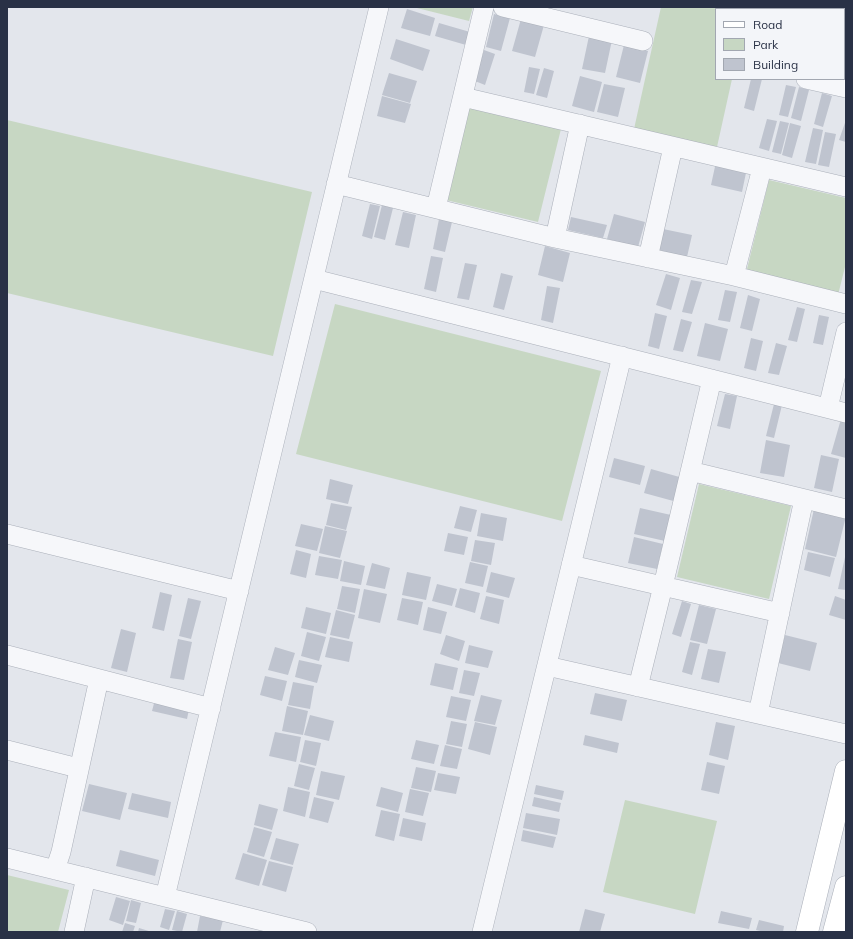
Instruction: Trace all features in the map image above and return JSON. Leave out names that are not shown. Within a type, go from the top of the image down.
[{"type":"street","points":[[165,897],[379,7]]},
{"type":"street","points":[[436,208],[484,7]]},
{"type":"street","points":[[503,7],[643,41]]},
{"type":"street","points":[[810,80],[846,88]]},
{"type":"street","points":[[463,97],[846,187]]},
{"type":"street","points":[[556,238],[580,124]]},
{"type":"street","points":[[648,258],[673,146]]},
{"type":"street","points":[[734,276],[762,168]]},
{"type":"street","points":[[336,184],[556,238],[734,276],[846,304]]},
{"type":"street","points":[[314,279],[837,410],[846,332]]},
{"type":"street","points":[[482,932],[622,356]]},
{"type":"street","points":[[638,687],[712,379]]},
{"type":"street","points":[[690,471],[846,509]]},
{"type":"street","points":[[758,714],[804,499]]},
{"type":"street","points":[[7,534],[239,591]]},
{"type":"street","points":[[571,565],[780,613]]},
{"type":"street","points":[[7,655],[211,708]]},
{"type":"street","points":[[547,666],[846,734]]},
{"type":"street","points":[[55,870],[61,852],[78,768],[99,679]]},
{"type":"street","points":[[7,750],[78,768]]},
{"type":"street","points":[[807,932],[846,771]]},
{"type":"street","points":[[7,858],[165,897],[252,926],[307,932]]},
{"type":"street","points":[[74,932],[86,877]]},
{"type":"street","points":[[834,932],[846,887]]},
{"type":"green space","points":[[413,7],[473,7],[469,21]]},
{"type":"green space","points":[[661,7],[748,7],[715,8],[715,80],[732,80],[717,147],[634,129]]},
{"type":"green space","points":[[469,107],[561,129],[538,222],[446,200]]},
{"type":"green space","points":[[7,120],[312,192],[273,356],[7,293]]},
{"type":"green space","points":[[769,180],[846,198],[846,263],[838,295],[746,273]]},
{"type":"green space","points":[[335,304],[601,371],[562,521],[296,454]]},
{"type":"green space","points":[[699,484],[791,506],[769,599],[677,577]]},
{"type":"green space","points":[[625,800],[717,821],[695,914],[603,892]]},
{"type":"green space","points":[[7,875],[69,890],[58,932],[7,932]]},
{"type":"building","points":[[832,7],[845,7],[844,8]]},
{"type":"building","points":[[407,9],[435,18],[430,36],[401,28]]},
{"type":"building","points":[[494,14],[510,18],[501,51],[486,47]]},
{"type":"building","points":[[521,19],[544,25],[535,57],[512,51]]},
{"type":"building","points":[[439,23],[470,32],[466,45],[435,36]]},
{"type":"building","points":[[589,36],[612,40],[605,73],[582,69]]},
{"type":"building","points":[[396,39],[430,50],[423,71],[390,59]]},
{"type":"building","points":[[624,45],[648,51],[640,83],[616,77]]},
{"type":"building","points":[[846,47],[846,73],[845,72]]},
{"type":"building","points":[[484,50],[495,54],[485,85],[475,81]]},
{"type":"building","points":[[529,67],[540,69],[534,94],[524,92]]},
{"type":"building","points":[[544,68],[554,71],[547,98],[536,95]]},
{"type":"building","points":[[389,73],[417,81],[410,103],[382,95]]},
{"type":"building","points":[[580,76],[602,82],[594,112],[572,106]]},
{"type":"building","points":[[751,80],[762,80],[754,111],[744,108]]},
{"type":"building","points":[[604,84],[625,88],[618,117],[597,112]]},
{"type":"building","points":[[786,85],[796,87],[788,117],[779,115]]},
{"type":"building","points":[[799,87],[809,90],[801,121],[791,118]]},
{"type":"building","points":[[822,93],[832,96],[823,127],[814,124]]},
{"type":"building","points":[[382,96],[411,104],[405,123],[377,116]]},
{"type":"building","points":[[767,119],[777,121],[769,151],[759,148]]},
{"type":"building","points":[[846,120],[846,142],[839,140]]},
{"type":"building","points":[[780,121],[789,123],[781,154],[772,152]]},
{"type":"building","points":[[790,123],[801,126],[792,158],[782,155]]},
{"type":"building","points":[[813,128],[823,130],[816,164],[805,162]]},
{"type":"building","points":[[825,132],[836,134],[829,167],[818,165]]},
{"type":"building","points":[[716,162],[747,168],[742,192],[711,185]]},
{"type":"building","points":[[370,204],[380,206],[372,239],[362,236]]},
{"type":"building","points":[[382,205],[393,208],[385,240],[374,237]]},
{"type":"building","points":[[403,212],[416,215],[409,248],[395,245]]},
{"type":"building","points":[[614,214],[645,222],[638,247],[607,239]]},
{"type":"building","points":[[571,217],[607,225],[603,238],[568,230]]},
{"type":"building","points":[[439,219],[452,222],[445,252],[433,249]]},
{"type":"building","points":[[663,229],[692,235],[687,257],[658,250]]},
{"type":"building","points":[[545,246],[570,253],[563,282],[538,275]]},
{"type":"building","points":[[431,256],[443,258],[436,292],[424,289]]},
{"type":"building","points":[[465,263],[477,265],[469,300],[457,298]]},
{"type":"building","points":[[501,273],[513,276],[504,310],[493,307]]},
{"type":"building","points":[[666,274],[680,278],[671,310],[656,305]]},
{"type":"building","points":[[691,280],[702,282],[692,314],[682,312]]},
{"type":"building","points":[[547,286],[560,288],[553,323],[541,320]]},
{"type":"building","points":[[725,290],[737,292],[730,322],[718,320]]},
{"type":"building","points":[[748,295],[760,299],[752,331],[740,328]]},
{"type":"building","points":[[797,307],[805,309],[797,342],[788,340]]},
{"type":"building","points":[[655,313],[667,316],[659,349],[648,346]]},
{"type":"building","points":[[819,315],[829,317],[823,345],[813,343]]},
{"type":"building","points":[[681,319],[692,322],[683,352],[673,350]]},
{"type":"building","points":[[705,323],[728,329],[720,361],[697,356]]},
{"type":"building","points":[[751,338],[763,341],[756,371],[744,368]]},
{"type":"building","points":[[776,343],[787,346],[779,375],[768,373]]},
{"type":"building","points":[[725,394],[737,396],[730,429],[717,426]]},
{"type":"building","points":[[774,404],[782,405],[774,438],[766,436]]},
{"type":"building","points":[[841,419],[846,420],[846,458],[831,454]]},
{"type":"building","points":[[766,440],[790,445],[784,477],[760,473]]},
{"type":"building","points":[[821,455],[839,459],[832,492],[814,488]]},
{"type":"building","points":[[614,458],[645,466],[640,485],[609,477]]},
{"type":"building","points":[[651,469],[683,478],[677,502],[644,493]]},
{"type":"building","points":[[330,479],[353,485],[348,504],[326,499]]},
{"type":"building","points":[[331,503],[352,507],[346,530],[326,525]]},
{"type":"building","points":[[460,506],[477,510],[471,532],[454,528]]},
{"type":"building","points":[[640,508],[671,515],[665,541],[634,534]]},
{"type":"building","points":[[814,509],[846,516],[836,557],[805,549]]},
{"type":"building","points":[[481,513],[507,518],[503,541],[477,536]]},
{"type":"building","points":[[301,524],[323,529],[317,551],[295,546]]},
{"type":"building","points":[[325,526],[347,531],[340,558],[319,553]]},
{"type":"building","points":[[448,533],[468,537],[464,555],[444,551]]},
{"type":"building","points":[[634,537],[663,544],[657,569],[628,563]]},
{"type":"building","points":[[475,540],[495,543],[491,565],[471,561]]},
{"type":"building","points":[[296,550],[311,554],[306,578],[290,574]]},
{"type":"building","points":[[808,552],[835,558],[830,577],[804,570]]},
{"type":"building","points":[[319,556],[342,560],[338,579],[315,575]]},
{"type":"building","points":[[846,557],[846,590],[838,589]]},
{"type":"building","points":[[344,561],[365,566],[361,585],[340,581]]},
{"type":"building","points":[[470,562],[488,566],[483,587],[465,583]]},
{"type":"building","points":[[372,563],[390,568],[385,589],[366,585]]},
{"type":"building","points":[[407,572],[431,577],[426,600],[402,595]]},
{"type":"building","points":[[491,572],[515,578],[509,598],[486,592]]},
{"type":"building","points":[[437,584],[457,589],[452,606],[432,601]]},
{"type":"building","points":[[342,586],[360,589],[355,613],[337,609]]},
{"type":"building","points":[[460,588],[480,593],[475,613],[455,607]]},
{"type":"building","points":[[364,589],[387,594],[380,623],[358,618]]},
{"type":"building","points":[[160,592],[172,595],[164,631],[152,628]]},
{"type":"building","points":[[486,596],[504,600],[499,624],[480,619]]},
{"type":"building","points":[[835,596],[846,600],[846,620],[829,615]]},
{"type":"building","points":[[188,598],[201,601],[191,639],[179,636]]},
{"type":"building","points":[[402,598],[423,602],[418,625],[397,620]]},
{"type":"building","points":[[682,601],[691,604],[681,637],[672,634]]},
{"type":"building","points":[[699,605],[716,609],[707,644],[690,640]]},
{"type":"building","points":[[306,607],[331,613],[326,634],[301,628]]},
{"type":"building","points":[[428,607],[447,612],[441,634],[423,630]]},
{"type":"building","points":[[336,610],[355,615],[349,639],[330,635]]},
{"type":"building","points":[[121,629],[136,633],[127,672],[111,668]]},
{"type":"building","points":[[307,632],[326,637],[319,661],[301,656]]},
{"type":"building","points":[[446,635],[465,641],[459,661],[440,654]]},
{"type":"building","points":[[785,635],[817,643],[810,671],[778,663]]},
{"type":"building","points":[[330,637],[353,642],[349,662],[325,657]]},
{"type":"building","points":[[178,639],[192,642],[184,680],[170,678]]},
{"type":"building","points":[[690,642],[700,644],[692,675],[682,672]]},
{"type":"building","points":[[469,645],[493,651],[488,668],[465,663]]},
{"type":"building","points":[[275,647],[295,653],[288,675],[268,670]]},
{"type":"building","points":[[708,649],[726,652],[719,683],[701,679]]},
{"type":"building","points":[[299,660],[322,665],[317,683],[295,677]]},
{"type":"building","points":[[435,663],[458,668],[453,690],[430,685]]},
{"type":"building","points":[[464,670],[480,673],[474,696],[459,693]]},
{"type":"building","points":[[265,676],[287,681],[282,701],[260,695]]},
{"type":"building","points":[[293,682],[314,686],[310,709],[288,705]]},
{"type":"building","points":[[595,693],[627,700],[622,721],[590,714]]},
{"type":"building","points":[[481,695],[502,700],[495,725],[474,721]]},
{"type":"building","points":[[156,696],[190,704],[187,719],[152,711]]},
{"type":"building","points":[[451,696],[471,700],[466,721],[446,717]]},
{"type":"building","points":[[287,706],[308,711],[303,735],[282,731]]},
{"type":"building","points":[[310,715],[334,721],[329,741],[304,735]]},
{"type":"building","points":[[451,721],[467,724],[462,747],[446,744]]},
{"type":"building","points":[[475,722],[497,727],[490,755],[468,749]]},
{"type":"building","points":[[716,722],[735,726],[728,760],[709,755]]},
{"type":"building","points":[[275,732],[301,737],[296,762],[269,756]]},
{"type":"building","points":[[585,735],[619,743],[617,753],[583,745]]},
{"type":"building","points":[[305,740],[321,743],[316,766],[300,762]]},
{"type":"building","points":[[416,740],[439,745],[434,764],[411,759]]},
{"type":"building","points":[[445,745],[462,749],[457,769],[440,766]]},
{"type":"building","points":[[707,762],[725,766],[719,794],[701,790]]},
{"type":"building","points":[[299,764],[315,768],[309,790],[294,786]]},
{"type":"building","points":[[416,767],[436,771],[431,792],[411,788]]},
{"type":"building","points":[[321,771],[345,776],[339,800],[316,795]]},
{"type":"building","points":[[438,773],[460,777],[456,794],[434,790]]},
{"type":"building","points":[[89,784],[127,793],[120,820],[82,811]]},
{"type":"building","points":[[536,785],[564,791],[562,800],[534,794]]},
{"type":"building","points":[[288,787],[310,792],[305,817],[283,811]]},
{"type":"building","points":[[381,787],[403,793],[398,812],[376,806]]},
{"type":"building","points":[[410,789],[429,793],[423,816],[405,812]]},
{"type":"building","points":[[132,793],[171,802],[168,818],[128,809]]},
{"type":"building","points":[[314,797],[334,802],[328,823],[309,818]]},
{"type":"building","points":[[534,797],[561,803],[559,812],[532,806]]},
{"type":"building","points":[[259,804],[278,809],[272,830],[254,825]]},
{"type":"building","points":[[381,810],[400,814],[394,841],[375,836]]},
{"type":"building","points":[[526,813],[560,819],[557,835],[523,828]]},
{"type":"building","points":[[403,818],[426,823],[422,841],[399,836]]},
{"type":"building","points":[[254,827],[272,832],[264,857],[247,852]]},
{"type":"building","points":[[523,830],[556,837],[553,848],[521,841]]},
{"type":"building","points":[[276,838],[299,844],[293,865],[270,859]]},
{"type":"building","points":[[120,850],[159,860],[155,876],[116,866]]},
{"type":"building","points":[[243,853],[267,860],[259,886],[235,879]]},
{"type":"building","points":[[269,861],[293,867],[286,892],[262,885]]},
{"type":"building","points":[[116,897],[130,901],[123,925],[109,920]]},
{"type":"building","points":[[131,900],[141,903],[136,923],[126,921]]},
{"type":"building","points":[[165,909],[175,911],[169,930],[160,927]]},
{"type":"building","points":[[585,909],[605,914],[600,932],[579,932]]},
{"type":"building","points":[[177,911],[187,914],[182,932],[172,930]]},
{"type":"building","points":[[721,911],[752,918],[749,929],[718,923]]},
{"type":"building","points":[[200,916],[223,920],[220,932],[197,932]]},
{"type":"building","points":[[759,920],[784,926],[783,932],[765,932],[756,930]]},
{"type":"building","points":[[125,923],[135,926],[133,932],[122,932]]},
{"type":"building","points":[[139,928],[152,932],[138,932]]}]
